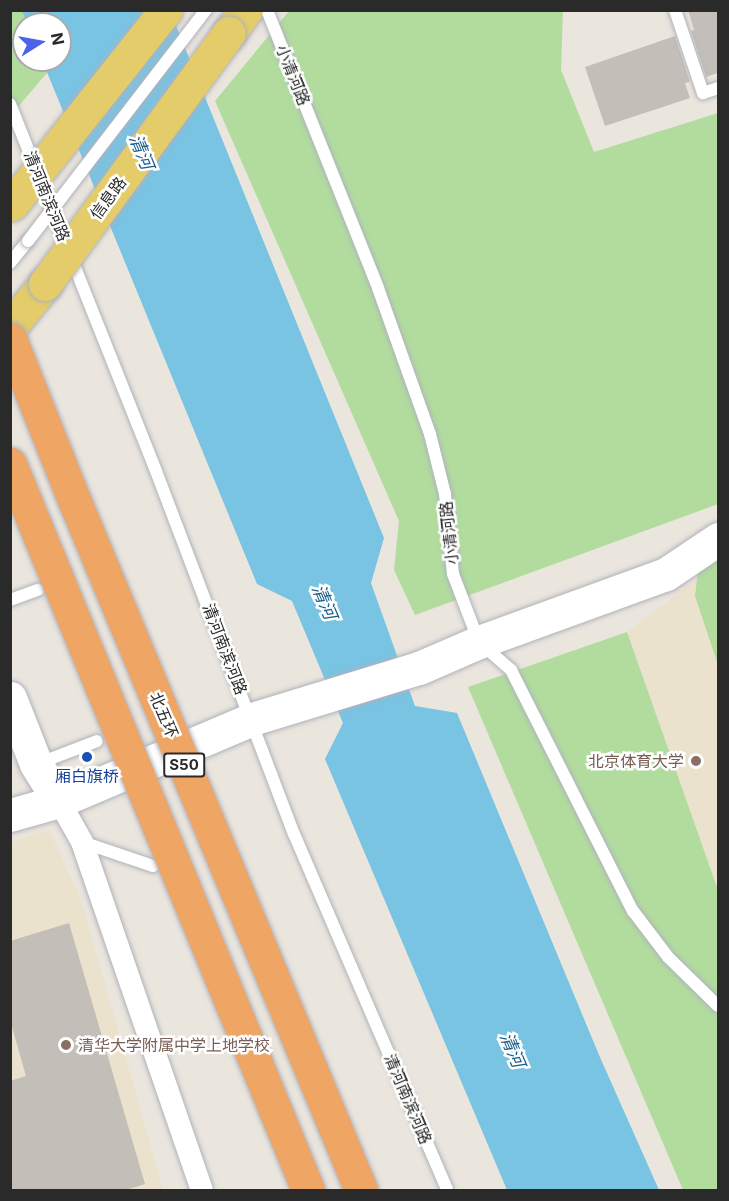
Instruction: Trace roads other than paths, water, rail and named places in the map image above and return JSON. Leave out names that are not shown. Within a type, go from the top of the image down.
[{"type":"highway","name":"北五环","points":[[10,339],[75,502],[361,1191]]},
{"type":"highway","name":"S50","points":[[10,464],[308,1191]]},
{"type":"main road","points":[[11,205],[166,10]]},
{"type":"main road","name":"信息路","points":[[10,327],[45,284],[238,22]]},
{"type":"street","points":[[10,815],[58,801],[252,719],[419,668],[478,642],[666,574],[718,539]]},
{"type":"street","points":[[10,698],[36,764],[82,842],[202,1191]]},
{"type":"lane","points":[[10,263],[206,10]]},
{"type":"lane","name":"小清河路","points":[[267,10],[378,288],[430,434],[445,494],[453,574],[478,642],[511,670],[633,911],[668,957],[718,1006]]},
{"type":"lane","points":[[675,10],[704,93],[718,88]]},
{"type":"lane","name":"清河南滨河路","points":[[10,104],[252,719],[294,834],[447,1191]]},
{"type":"lane","points":[[10,600],[38,590]]},
{"type":"lane","points":[[36,764],[97,741]]},
{"type":"lane","points":[[82,842],[153,866]]},
{"type":"water","name":"清河","points":[[170,11],[384,538],[371,583],[415,706],[457,713],[599,1055],[659,1190],[507,1190],[325,759],[343,723],[292,601],[257,584],[47,72],[72,72],[72,12],[22,12]]},
{"type":"place","name":"厢白旗桥","points":[[87,757]]},
{"type":"place","name":"北京体育大学","points":[[696,761]]},
{"type":"place","name":"清华大学附属中学上地学校","points":[[66,1045]]}]
